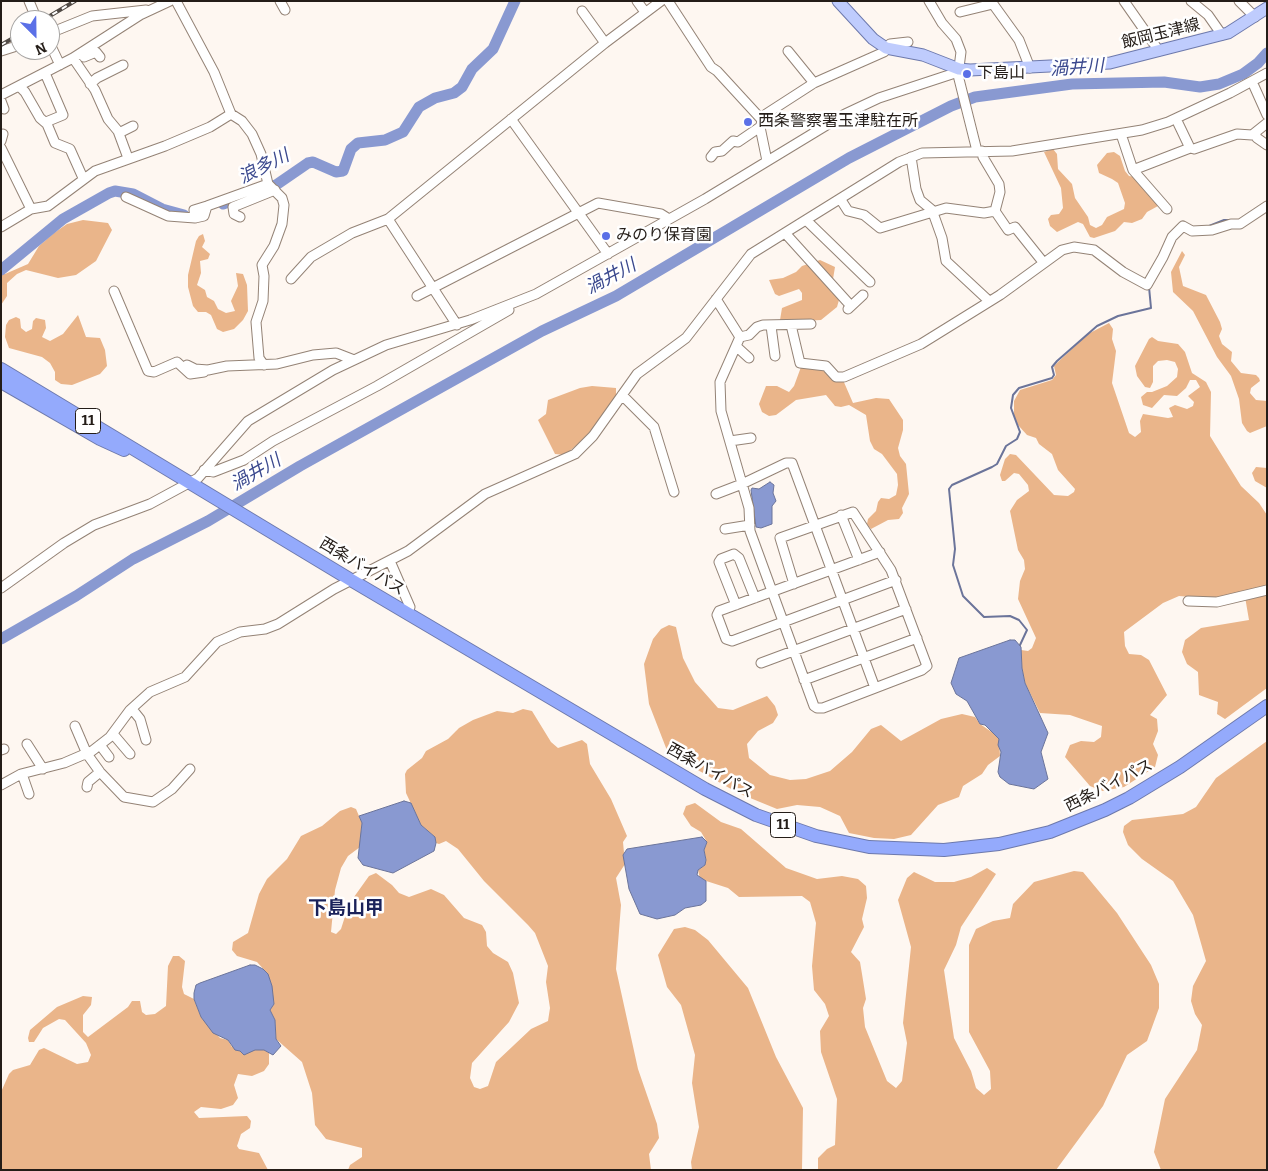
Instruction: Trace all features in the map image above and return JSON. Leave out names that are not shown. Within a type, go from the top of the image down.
[{"type":"highway","name":"西条バイパス","points":[[1,369],[406,613],[735,804],[782,825],[808,833],[869,847],[922,850],[974,848],[1050,832],[1105,810],[1129,798],[1180,767],[1267,706]]},
{"type":"highway","name":"西条バイパス","points":[[1,382],[100,439],[174,474]]},
{"type":"highway","name":"11","points":[[1245,721],[1267,712]]},
{"type":"main road","name":"飯岡玉津線","points":[[838,1],[873,39],[888,48],[923,56],[958,72],[1099,65],[1222,35],[1236,30],[1267,8]]},
{"type":"street","points":[[74,60],[148,10],[170,1]]},
{"type":"street","points":[[176,1],[210,66],[231,114],[242,121],[252,134],[272,188],[282,198],[284,215],[274,246],[262,265],[264,276],[263,301],[256,322],[259,358],[264,365]]},
{"type":"street","points":[[280,1],[285,10]]},
{"type":"street","points":[[637,1],[645,12]]},
{"type":"street","points":[[291,279],[311,257],[352,233],[388,219],[605,43],[661,1]]},
{"type":"street","points":[[668,1],[711,66],[717,70],[761,123],[767,161]]},
{"type":"street","points":[[929,1],[942,23],[956,40],[961,52],[958,72],[969,119],[982,157],[999,184],[1000,192],[995,211],[1008,230],[1015,227],[1043,262]]},
{"type":"street","points":[[1124,1],[1159,51]]},
{"type":"street","points":[[1191,1],[1208,15],[1222,35]]},
{"type":"street","points":[[1239,1],[1255,17]]},
{"type":"street","points":[[960,12],[993,4],[1019,40],[1030,68]]},
{"type":"street","points":[[60,29],[92,16],[148,10]]},
{"type":"street","points":[[582,11],[605,43]]},
{"type":"street","points":[[711,157],[715,152],[722,151],[733,141],[738,142],[761,123],[766,114],[793,95],[881,54],[890,44],[908,42]]},
{"type":"street","points":[[788,51],[814,84]]},
{"type":"street","points":[[1,95],[60,65],[96,52],[100,57]]},
{"type":"street","points":[[58,60],[60,65]]},
{"type":"street","points":[[74,60],[98,95],[108,119],[119,133],[128,158]]},
{"type":"street","points":[[90,84],[97,78],[123,65]]},
{"type":"street","points":[[1,588],[64,543],[94,525],[194,485],[204,470],[248,421],[311,382],[386,345],[457,325],[521,301],[558,283],[669,219],[845,114],[879,98],[958,72]]},
{"type":"street","points":[[1,785],[22,774],[87,754],[100,746],[113,734],[132,709],[150,692],[184,676],[218,642],[240,632],[265,629],[278,624],[351,580],[412,548],[485,494],[575,454],[593,436],[642,368],[686,338],[751,254],[841,200],[881,173],[922,153],[1012,151],[1142,130],[1168,122],[1230,93],[1267,72]]},
{"type":"street","points":[[45,73],[63,115],[46,122]]},
{"type":"street","points":[[1106,136],[1122,137],[1151,132],[1178,123],[1230,100],[1267,78]]},
{"type":"street","points":[[19,86],[25,92],[40,118],[46,122],[55,143],[70,149],[83,178]]},
{"type":"street","points":[[1254,86],[1267,115]]},
{"type":"street","points":[[1,227],[31,209],[48,206],[83,178],[128,158],[192,134],[231,114]]},
{"type":"street","points":[[511,119],[608,254]]},
{"type":"street","points":[[1178,123],[1190,148]]},
{"type":"street","points":[[1134,170],[1190,148],[1194,149],[1237,134],[1255,133],[1267,123]]},
{"type":"street","points":[[119,133],[133,126]]},
{"type":"street","points":[[1255,133],[1257,138],[1267,145]]},
{"type":"street","points":[[1122,137],[1134,170],[1167,209]]},
{"type":"street","points":[[1,148],[31,209]]},
{"type":"street","points":[[911,157],[916,189],[920,200],[930,207],[942,238],[946,261],[989,302]]},
{"type":"street","points":[[126,197],[168,216],[195,216],[206,209],[272,188]]},
{"type":"street","points":[[240,217],[234,214],[233,207],[272,188]]},
{"type":"street","points":[[841,200],[848,211],[864,215],[880,228],[932,212],[956,208],[984,213],[995,211]]},
{"type":"street","points":[[417,296],[598,203],[661,214],[669,219]]},
{"type":"street","points":[[791,326],[800,363],[826,366],[836,376],[844,377],[915,347],[989,302],[1043,262],[1068,248],[1088,249],[1100,253],[1123,272],[1147,285],[1172,237],[1183,226],[1192,232],[1212,230],[1228,224],[1240,224],[1267,206]]},
{"type":"street","points":[[388,219],[457,325]]},
{"type":"street","points":[[806,220],[870,282]]},
{"type":"street","points":[[785,233],[850,308],[864,294]]},
{"type":"street","points":[[114,291],[148,371],[154,372],[177,362],[190,374],[196,375],[227,366],[277,364],[328,354],[344,355],[354,360]]},
{"type":"street","points":[[716,300],[740,337],[719,386],[721,411],[749,508],[750,525],[804,680],[817,708],[925,668],[926,663],[896,580],[855,513],[850,512],[781,537],[779,540],[794,584]]},
{"type":"street","points":[[204,470],[213,472],[244,460],[273,441],[377,386],[500,316],[521,301]]},
{"type":"street","points":[[740,337],[749,335],[757,327],[811,324]]},
{"type":"street","points":[[771,326],[776,356]]},
{"type":"street","points":[[737,347],[749,358]]},
{"type":"street","points":[[188,365],[195,369],[208,370]]},
{"type":"street","points":[[622,395],[654,427],[674,492]]},
{"type":"street","points":[[730,441],[751,438]]},
{"type":"street","points":[[716,494],[786,463],[792,463],[875,688]]},
{"type":"street","points":[[841,515],[859,560]]},
{"type":"street","points":[[725,529],[750,525]]},
{"type":"street","points":[[880,552],[717,613],[728,640],[783,622],[896,580]]},
{"type":"street","points":[[736,605],[719,562],[721,559],[734,554],[739,558],[754,598]]},
{"type":"street","points":[[390,561],[410,607],[406,613]]},
{"type":"street","points":[[1188,601],[1217,602],[1267,590]]},
{"type":"street","points":[[762,663],[906,609]]},
{"type":"street","points":[[804,680],[917,638]]},
{"type":"street","points":[[132,709],[140,719],[146,740]]},
{"type":"street","points":[[75,726],[87,754],[100,772],[124,797],[150,803],[172,789],[190,769]]},
{"type":"street","points":[[113,734],[130,754]]},
{"type":"street","points":[[27,744],[42,768]]},
{"type":"street","points":[[100,746],[109,757]]},
{"type":"street","points":[[87,786],[88,782],[100,772]]},
{"type":"street","points":[[22,774],[29,794]]},
{"type":"shaded area","points":[[1053,149],[1057,154],[1058,169],[1072,184],[1075,198],[1088,217],[1090,225],[1096,228],[1102,225],[1107,217],[1124,209],[1125,203],[1118,183],[1099,173],[1097,165],[1107,153],[1114,152],[1120,156],[1125,171],[1129,176],[1135,177],[1157,202],[1158,206],[1147,212],[1142,219],[1132,223],[1124,222],[1115,231],[1094,238],[1090,237],[1083,224],[1078,222],[1057,232],[1050,226],[1048,219],[1051,215],[1059,214],[1063,208],[1061,188],[1044,152]]},
{"type":"shaded area","points":[[83,220],[108,223],[112,230],[96,261],[76,275],[58,278],[26,270],[17,274],[7,283],[7,296],[1,305],[1,272],[5,274],[28,264],[39,246],[54,233],[67,224]]},
{"type":"shaded area","points":[[203,234],[205,241],[202,247],[210,254],[208,259],[200,261],[201,273],[197,285],[205,290],[207,297],[214,301],[218,309],[226,313],[235,311],[231,301],[238,286],[236,273],[243,274],[247,285],[248,311],[243,320],[234,329],[223,332],[217,329],[211,315],[206,312],[198,312],[193,306],[188,287],[188,275],[196,241]]},
{"type":"shaded area","points":[[1182,251],[1185,255],[1179,267],[1183,286],[1206,295],[1220,322],[1222,329],[1219,336],[1222,344],[1232,352],[1231,361],[1241,373],[1256,375],[1259,378],[1260,381],[1251,388],[1250,393],[1256,400],[1267,401],[1267,426],[1250,433],[1247,431],[1242,423],[1239,399],[1231,376],[1217,357],[1193,311],[1173,292],[1171,272]]},
{"type":"shaded area","points":[[820,260],[835,267],[833,279],[839,300],[837,307],[821,320],[783,322],[780,320],[782,308],[802,300],[802,293],[799,289],[779,296],[775,294],[769,280],[783,278],[796,272],[802,266]]},
{"type":"shaded area","points":[[78,315],[86,337],[100,338],[105,350],[107,366],[100,374],[72,385],[61,384],[55,380],[55,372],[50,363],[42,357],[9,348],[5,337],[6,325],[9,320],[16,317],[20,319],[21,328],[26,332],[32,329],[33,321],[36,318],[45,320],[46,328],[42,337],[50,341],[63,334]]},
{"type":"shaded area","points":[[1109,323],[1113,329],[1112,339],[1116,351],[1112,383],[1129,433],[1135,437],[1141,432],[1140,421],[1143,414],[1168,418],[1173,417],[1169,408],[1175,405],[1187,409],[1193,406],[1194,402],[1188,396],[1200,387],[1196,380],[1190,380],[1186,388],[1177,396],[1164,395],[1152,408],[1143,405],[1141,397],[1147,392],[1167,386],[1177,377],[1178,369],[1175,362],[1167,360],[1158,361],[1153,366],[1153,382],[1150,388],[1145,387],[1137,376],[1135,366],[1149,339],[1152,337],[1158,341],[1178,344],[1185,352],[1192,373],[1206,382],[1211,392],[1210,436],[1241,486],[1259,503],[1267,515],[1267,688],[1225,719],[1217,714],[1218,702],[1199,695],[1198,672],[1187,664],[1182,652],[1185,640],[1201,628],[1249,620],[1244,591],[1216,599],[1179,596],[1163,603],[1124,632],[1125,646],[1129,654],[1141,655],[1149,660],[1167,695],[1150,715],[1157,719],[1158,731],[1153,744],[1158,755],[1155,767],[1124,787],[1102,791],[1090,786],[1065,757],[1070,745],[1081,741],[1094,742],[1101,737],[1102,726],[1070,715],[1040,713],[1025,683],[1021,650],[1028,651],[1032,648],[1036,638],[1018,599],[1020,581],[1025,569],[1024,560],[1018,550],[1010,511],[1017,500],[1029,491],[1028,485],[1019,474],[1014,473],[1005,481],[1002,481],[1000,475],[1005,459],[1010,454],[1016,455],[1054,495],[1068,496],[1074,492],[1075,489],[1058,470],[1052,454],[1039,444],[1036,438],[1027,435],[1018,425],[1014,417],[1014,401],[1020,390],[1052,380],[1056,375],[1054,366],[1058,362],[1088,334]]},
{"type":"shaded area","points":[[818,366],[843,380],[853,403],[876,398],[889,399],[903,420],[903,430],[898,448],[900,456],[906,464],[909,494],[899,519],[888,520],[871,529],[867,524],[868,519],[876,511],[881,498],[889,499],[896,495],[898,485],[897,474],[882,454],[874,449],[870,441],[866,415],[849,405],[835,406],[826,395],[796,400],[776,415],[769,416],[762,412],[759,404],[766,386],[777,386],[789,392],[794,386],[801,367]]},
{"type":"shaded area","points":[[592,386],[616,388],[616,396],[586,437],[565,455],[555,454],[538,420],[546,414],[548,400],[580,388]]},
{"type":"shaded area","points":[[1256,467],[1267,468],[1267,488],[1255,481],[1252,473]]},
{"type":"shaded area","points":[[669,625],[676,627],[683,658],[695,682],[718,708],[733,710],[767,696],[775,706],[778,715],[773,723],[758,731],[747,744],[749,758],[770,775],[790,780],[806,779],[830,771],[852,752],[871,729],[881,725],[901,741],[941,719],[962,714],[975,717],[980,724],[996,735],[999,739],[1000,756],[988,765],[982,774],[963,786],[959,797],[938,805],[911,835],[894,839],[874,838],[849,833],[840,816],[820,807],[797,805],[777,809],[738,793],[668,753],[649,704],[644,664],[653,639],[661,629]]},
{"type":"shaded area","points":[[523,709],[532,711],[551,742],[558,748],[582,740],[587,744],[590,764],[611,799],[627,836],[623,842],[625,864],[616,878],[621,905],[616,969],[638,1069],[657,1124],[659,1138],[649,1154],[651,1170],[348,1170],[350,1165],[362,1157],[362,1148],[326,1139],[315,1125],[312,1093],[302,1062],[276,1039],[275,1020],[270,1010],[274,1004],[268,974],[257,962],[237,956],[232,950],[233,942],[248,933],[259,894],[267,879],[287,859],[301,836],[322,826],[340,811],[351,807],[356,809],[362,823],[360,847],[348,856],[341,868],[335,890],[331,932],[336,934],[341,929],[349,904],[369,876],[376,873],[399,893],[409,897],[431,889],[444,895],[464,918],[482,925],[486,932],[487,946],[493,953],[508,962],[513,973],[519,1003],[509,1022],[472,1063],[470,1078],[474,1087],[480,1089],[488,1086],[496,1062],[531,1029],[548,1021],[550,1008],[546,982],[548,966],[535,933],[528,925],[484,881],[458,849],[446,841],[439,844],[436,843],[435,837],[421,825],[406,793],[405,774],[407,770],[422,758],[426,751],[448,739],[459,728],[473,720],[497,711],[513,713]]},
{"type":"shaded area","points":[[1267,741],[1267,1170],[1161,1170],[1154,1152],[1165,1099],[1197,1050],[1202,1025],[1195,1014],[1191,1001],[1193,986],[1206,961],[1193,915],[1173,881],[1142,859],[1128,845],[1123,832],[1124,826],[1132,820],[1183,814],[1196,807],[1216,778]]},
{"type":"shaded area","points":[[695,803],[721,822],[741,829],[786,868],[817,879],[842,876],[858,879],[866,886],[867,898],[862,919],[864,927],[851,952],[860,962],[866,999],[863,1008],[865,1027],[887,1081],[896,1088],[902,1081],[907,1043],[903,1023],[911,947],[898,900],[907,878],[914,872],[935,882],[954,882],[971,877],[987,868],[996,874],[961,927],[956,945],[944,970],[954,1038],[971,1071],[976,1088],[984,1095],[991,1089],[990,1071],[969,1032],[969,945],[976,929],[993,921],[1010,918],[1013,904],[1034,882],[1074,871],[1083,872],[1117,913],[1151,965],[1159,984],[1159,1008],[1147,1041],[1127,1055],[1103,1106],[1056,1170],[818,1170],[818,1158],[827,1149],[835,1145],[837,1099],[821,1052],[820,1031],[829,1016],[825,1004],[814,990],[812,966],[816,923],[810,902],[802,896],[739,897],[728,888],[700,879],[698,870],[705,865],[704,850],[707,842],[701,832],[691,826],[683,814],[686,806]]},
{"type":"shaded area","points":[[685,927],[695,930],[708,940],[748,988],[776,1057],[803,1108],[802,1170],[692,1170],[691,1162],[699,1127],[692,1083],[695,1055],[681,1005],[667,987],[658,955],[674,929]]},
{"type":"shaded area","points":[[173,956],[179,956],[185,961],[182,987],[184,994],[194,999],[201,1017],[220,1038],[228,1040],[232,1047],[265,1050],[269,1053],[269,1064],[264,1071],[252,1076],[238,1074],[234,1085],[238,1098],[233,1105],[221,1109],[201,1107],[194,1112],[199,1118],[247,1116],[251,1121],[250,1128],[241,1134],[237,1146],[239,1149],[259,1153],[268,1170],[1,1170],[1,1092],[9,1074],[13,1070],[30,1065],[39,1050],[44,1048],[77,1064],[88,1062],[91,1055],[86,1043],[65,1020],[59,1019],[43,1028],[34,1042],[29,1042],[30,1030],[57,1007],[83,996],[92,997],[91,1005],[83,1015],[83,1032],[88,1037],[128,1007],[132,1001],[140,1001],[142,1012],[146,1015],[155,1014],[166,1006],[168,966]]},
{"type":"water","points":[[770,482],[774,485],[773,493],[776,501],[772,506],[772,524],[761,528],[756,527],[751,490],[752,488],[759,489]]},
{"type":"water","points":[[1010,640],[1015,640],[1021,647],[1025,683],[1048,733],[1041,752],[1048,779],[1034,789],[1009,784],[1000,777],[998,772],[1001,752],[998,745],[999,739],[985,725],[980,724],[967,701],[956,694],[951,683],[959,658]]},
{"type":"water","points":[[404,801],[411,803],[421,825],[435,837],[434,851],[393,873],[363,865],[358,858],[362,823],[359,816]]},
{"type":"water","points":[[702,837],[707,842],[704,850],[706,860],[705,865],[698,870],[697,875],[706,881],[706,901],[701,905],[685,908],[675,915],[657,919],[640,914],[629,889],[623,855],[627,849]]},
{"type":"water","points":[[250,965],[263,969],[268,974],[272,986],[274,1004],[270,1010],[275,1020],[276,1039],[281,1046],[273,1055],[264,1050],[255,1050],[244,1055],[240,1051],[235,1050],[228,1040],[213,1033],[201,1017],[194,999],[196,985]]},
{"type":"waterway","name":"浪多川","points":[[223,204],[276,185],[308,163],[313,162],[336,172],[343,171],[351,149],[358,143],[385,140],[403,132],[419,107],[435,98],[454,93],[462,87],[472,69],[493,49],[515,1]]},
{"type":"waterway","name":"渦井川","points":[[1,639],[76,596],[133,559],[208,521],[300,466],[542,331],[616,296],[849,158],[951,106],[975,97],[1072,84],[1164,82],[1200,87],[1219,84],[1243,74],[1258,63],[1267,53]]},
{"type":"waterway","name":"浪多川","points":[[1,270],[63,219],[115,191],[133,194],[162,209],[184,215]]},
{"type":"waterway","points":[[1209,226],[1224,220],[1240,220]]},
{"type":"waterway","points":[[1020,645],[1027,630],[1019,620],[1010,616],[984,617],[963,596],[953,565],[955,549],[949,489],[952,485],[997,464],[1006,446],[1017,439],[1020,432],[1011,408],[1013,395],[1019,388],[1052,378],[1054,375],[1052,367],[1057,361],[1097,326],[1118,316],[1151,308],[1149,287]]},
{"type":"railway","points":[[60,10],[75,1]]},
{"type":"railway","points":[[1,45],[10,40]]},
{"type":"place","name":"下島山","points":[[967,74]]},
{"type":"place","name":"西条警察署玉津駐在所","points":[[748,122]]},
{"type":"place","name":"みのり保育園","points":[[606,236]]},
{"type":"district","name":"下島山甲","points":[[346,909]]}]
